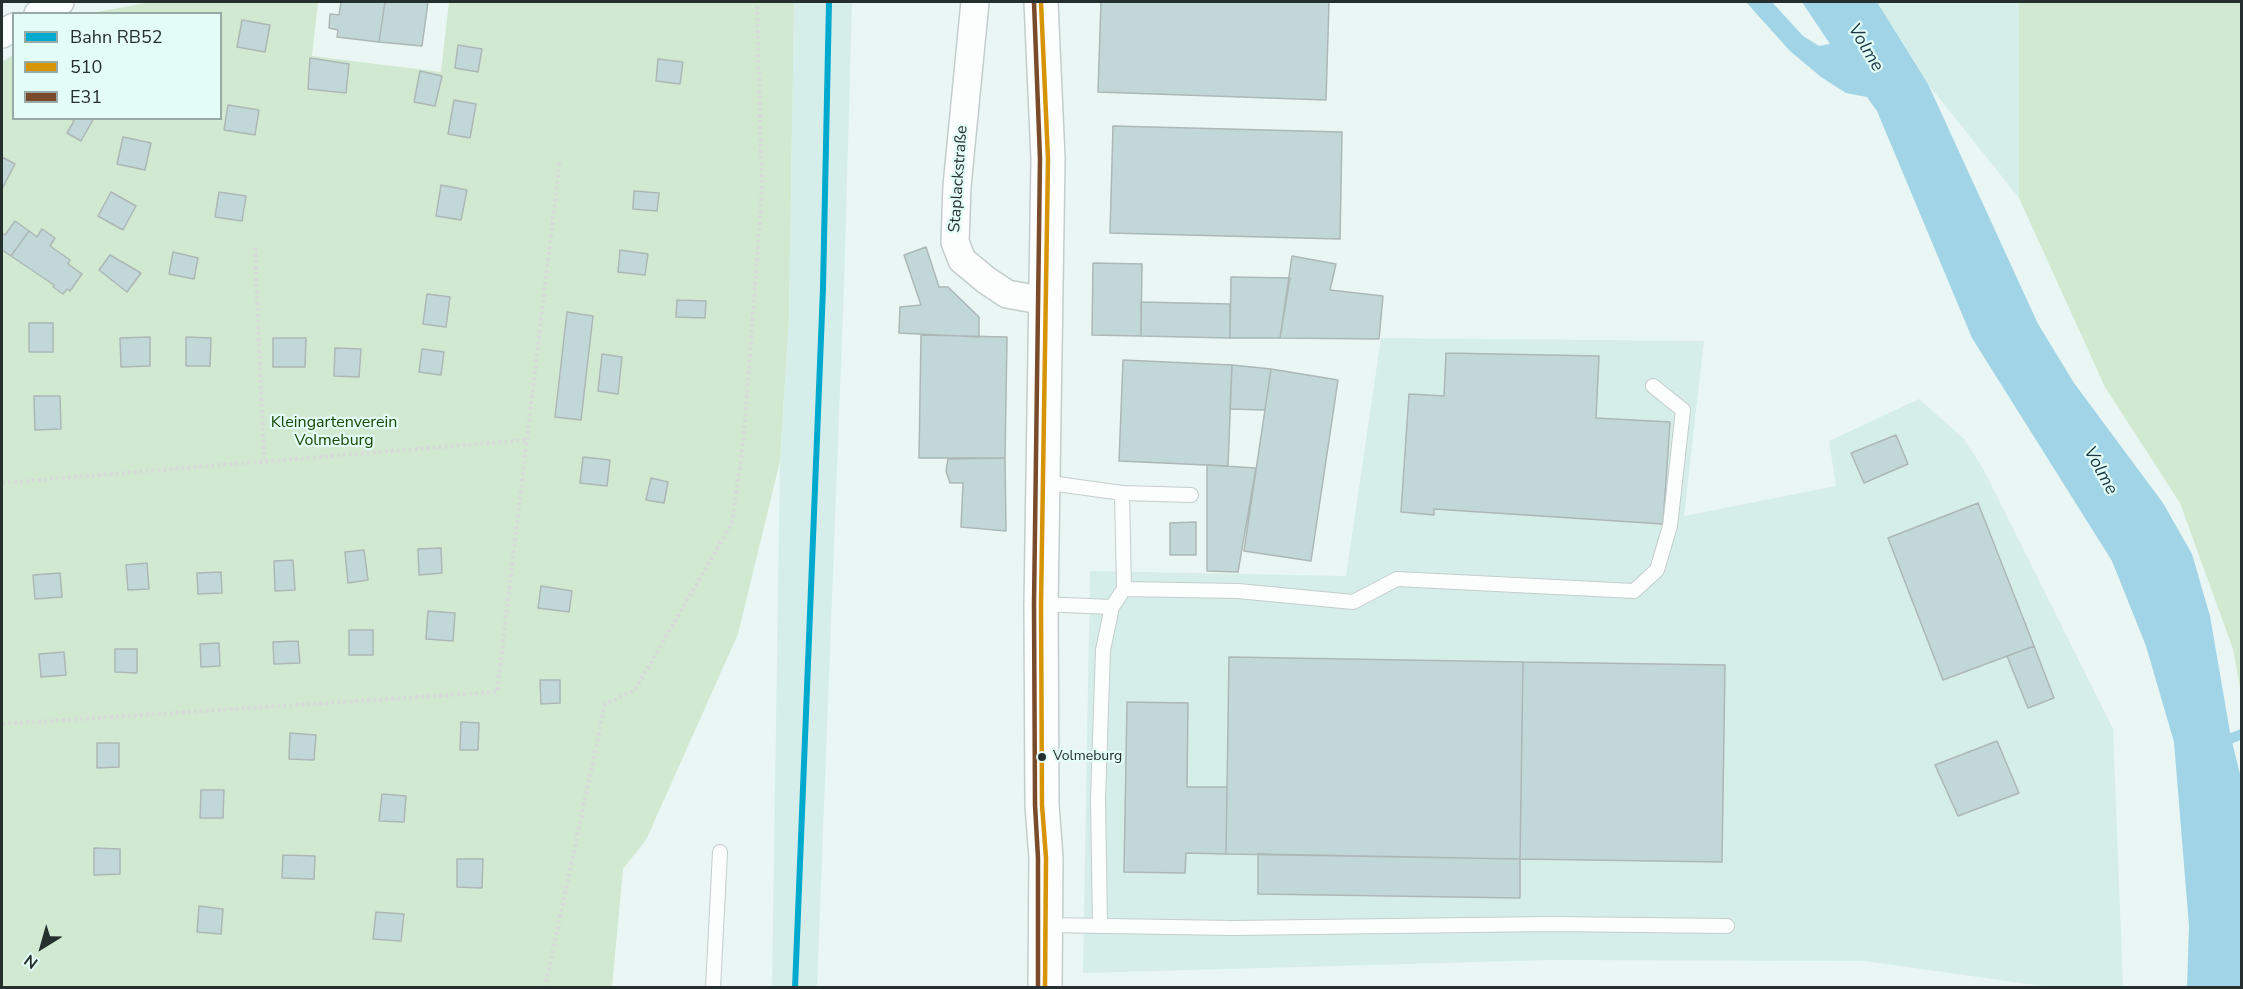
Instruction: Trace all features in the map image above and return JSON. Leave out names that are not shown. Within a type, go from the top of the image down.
[{"type":"street","points":[[42,12],[60,2]]},
{"type":"street","name":"Staplackstraße","points":[[975,2],[957,186],[955,242],[962,260],[986,280],[1008,294],[1045,301]]},
{"type":"street","points":[[1041,2],[1048,159],[1041,604],[1042,805],[1046,858],[1045,987]]},
{"type":"lane","points":[[1124,590],[1238,591],[1353,602],[1397,579],[1634,591],[1657,570],[1670,526],[1683,410],[1653,386]]},
{"type":"lane","points":[[1043,482],[1122,493],[1191,495]]},
{"type":"lane","points":[[1100,925],[1098,799],[1103,650],[1112,607],[1124,590],[1122,493]]},
{"type":"lane","points":[[1041,604],[1112,607]]},
{"type":"lane","points":[[713,987],[720,852]]},
{"type":"lane","points":[[1046,925],[1233,928],[1552,924],[1727,926]]},
{"type":"path","points":[[545,987],[605,704],[635,690],[732,523],[744,435],[762,190],[757,2]]},
{"type":"path","points":[[2,724],[497,693],[560,159]]},
{"type":"path","points":[[255,248],[264,459]]},
{"type":"path","points":[[2,483],[264,459],[526,440]]},
{"type":"shaded area","points":[[794,2],[852,2],[844,287],[817,987],[772,988],[780,461],[789,316]]},
{"type":"shaded area","points":[[1877,2],[2019,2],[2019,198],[1928,84]]},
{"type":"shaded area","points":[[1381,338],[1704,341],[1684,516],[1836,486],[1829,441],[1919,399],[1964,439],[1984,470],[2113,729],[2123,987],[2049,987],[1865,961],[1551,960],[1083,973],[1090,571],[1346,576]]},
{"type":"green space","name":"Kleingartenverein Volmeburg","points":[[150,2],[318,2],[312,56],[441,72],[449,2],[794,2],[789,316],[780,461],[738,634],[646,840],[623,869],[612,987],[2,988],[2,62],[12,56],[12,120],[222,120],[222,12],[97,12]]},
{"type":"green space","points":[[2019,2],[2241,2],[2241,693],[2233,649],[2180,503],[2105,387],[2019,198]]},
{"type":"water","name":"Volme","points":[[1746,2],[1772,2],[1803,36],[1819,46],[1830,44],[1802,2],[1877,2],[1928,84],[2038,324],[2074,383],[2163,503],[2192,554],[2210,616],[2231,738],[2241,778],[2241,987],[2187,987],[2189,926],[2174,742],[2146,646],[2112,561],[1972,338],[1877,111],[1867,97],[1846,93],[1821,77],[1790,51]]},
{"type":"building","points":[[341,2],[385,2],[379,42],[337,37],[338,30],[329,28],[330,14],[339,15]]},
{"type":"building","points":[[385,2],[428,2],[422,46],[379,42]]},
{"type":"building","points":[[1101,2],[1329,2],[1326,100],[1098,92]]},
{"type":"building","points":[[242,20],[270,25],[265,52],[237,47]]},
{"type":"building","points":[[458,45],[482,49],[478,72],[455,68]]},
{"type":"building","points":[[310,58],[349,64],[346,93],[308,89]]},
{"type":"building","points":[[658,59],[683,62],[680,84],[656,81]]},
{"type":"building","points":[[420,71],[442,76],[435,106],[414,102]]},
{"type":"building","points":[[454,100],[476,104],[470,138],[448,134]]},
{"type":"building","points":[[228,105],[259,110],[255,135],[224,130]]},
{"type":"building","points":[[93,120],[81,141],[67,133],[74,121]]},
{"type":"building","points":[[1113,126],[1342,132],[1340,239],[1110,233]]},
{"type":"building","points":[[123,137],[151,143],[145,170],[117,164]]},
{"type":"building","points":[[2,157],[15,164],[2,189]]},
{"type":"building","points":[[441,185],[467,190],[461,220],[436,216]]},
{"type":"building","points":[[634,191],[659,193],[657,211],[633,209]]},
{"type":"building","points":[[111,192],[136,206],[123,230],[98,216]]},
{"type":"building","points":[[219,192],[246,196],[242,221],[215,217]]},
{"type":"building","points":[[15,221],[29,231],[11,256],[2,250],[2,233],[5,235]]},
{"type":"building","points":[[42,229],[55,238],[50,246],[70,260],[68,264],[82,274],[70,291],[67,289],[63,294],[53,287],[54,285],[11,256],[29,231],[37,237]]},
{"type":"building","points":[[926,247],[939,287],[948,287],[979,317],[979,337],[899,333],[900,307],[921,305],[904,255]]},
{"type":"building","points":[[620,250],[648,254],[645,275],[618,272]]},
{"type":"building","points":[[173,252],[198,258],[194,279],[169,274]]},
{"type":"building","points":[[110,255],[141,273],[127,292],[99,270]]},
{"type":"building","points":[[1292,256],[1336,264],[1330,290],[1383,296],[1379,339],[1280,338]]},
{"type":"building","points":[[1093,263],[1142,264],[1141,336],[1092,335]]},
{"type":"building","points":[[1231,277],[1290,278],[1280,338],[1230,338]]},
{"type":"building","points":[[427,294],[450,297],[446,327],[423,324]]},
{"type":"building","points":[[677,300],[706,301],[705,318],[676,317]]},
{"type":"building","points":[[1141,302],[1230,304],[1230,338],[1141,336]]},
{"type":"building","points":[[567,312],[593,316],[581,420],[555,417]]},
{"type":"building","points":[[29,323],[53,323],[53,352],[29,352]]},
{"type":"building","points":[[921,335],[1007,337],[1005,458],[919,458]]},
{"type":"building","points":[[150,337],[150,366],[121,367],[120,338]]},
{"type":"building","points":[[186,337],[211,338],[210,366],[186,366]]},
{"type":"building","points":[[273,338],[306,338],[305,367],[273,367]]},
{"type":"building","points":[[335,348],[361,349],[359,377],[334,376]]},
{"type":"building","points":[[422,349],[444,352],[441,375],[419,372]]},
{"type":"building","points":[[1446,353],[1599,356],[1596,418],[1670,422],[1663,524],[1434,509],[1434,515],[1401,512],[1409,394],[1444,396]]},
{"type":"building","points":[[602,354],[622,357],[618,394],[598,391]]},
{"type":"building","points":[[1123,360],[1232,365],[1228,466],[1119,461]]},
{"type":"building","points":[[1232,365],[1271,369],[1265,410],[1230,409]]},
{"type":"building","points":[[1271,369],[1338,380],[1311,561],[1244,551]]},
{"type":"building","points":[[34,396],[60,396],[61,429],[35,430]]},
{"type":"building","points":[[1896,435],[1908,464],[1864,483],[1851,453]]},
{"type":"building","points":[[583,457],[610,460],[607,486],[580,483]]},
{"type":"building","points":[[1005,458],[1006,531],[961,527],[963,483],[950,483],[946,471],[948,459]]},
{"type":"building","points":[[1207,465],[1256,468],[1238,572],[1207,571]]},
{"type":"building","points":[[651,478],[668,482],[664,503],[646,500]]},
{"type":"building","points":[[1978,503],[2034,646],[1943,680],[1888,538]]},
{"type":"building","points":[[1196,522],[1196,555],[1170,555],[1170,523]]},
{"type":"building","points":[[441,548],[442,573],[419,575],[418,549]]},
{"type":"building","points":[[364,550],[368,580],[348,583],[345,552]]},
{"type":"building","points":[[293,560],[295,590],[275,591],[274,561]]},
{"type":"building","points":[[147,563],[149,589],[128,590],[126,565]]},
{"type":"building","points":[[221,572],[222,593],[198,594],[197,573]]},
{"type":"building","points":[[60,573],[62,597],[35,599],[33,575]]},
{"type":"building","points":[[541,586],[572,591],[569,612],[538,608]]},
{"type":"building","points":[[428,611],[455,613],[453,641],[426,639]]},
{"type":"building","points":[[349,630],[373,630],[373,655],[349,655]]},
{"type":"building","points":[[298,641],[300,663],[274,664],[273,642]]},
{"type":"building","points":[[219,643],[220,666],[201,667],[200,644]]},
{"type":"building","points":[[2034,646],[2054,698],[2028,708],[2007,656]]},
{"type":"building","points":[[115,649],[137,649],[137,673],[115,672]]},
{"type":"building","points":[[64,652],[66,675],[41,677],[39,654]]},
{"type":"building","points":[[1229,657],[1523,662],[1520,859],[1226,854]]},
{"type":"building","points":[[1523,662],[1725,665],[1722,862],[1520,859]]},
{"type":"building","points":[[540,680],[560,680],[560,703],[541,704]]},
{"type":"building","points":[[1127,702],[1188,703],[1187,787],[1227,787],[1226,854],[1186,853],[1185,873],[1124,872]]},
{"type":"building","points":[[461,722],[479,723],[478,750],[460,750]]},
{"type":"building","points":[[290,733],[316,735],[314,760],[289,759]]},
{"type":"building","points":[[1997,741],[2019,793],[1958,816],[1935,765]]},
{"type":"building","points":[[97,743],[119,743],[119,767],[97,768]]},
{"type":"building","points":[[201,790],[224,790],[223,818],[200,818]]},
{"type":"building","points":[[382,794],[406,796],[404,822],[379,821]]},
{"type":"building","points":[[94,848],[120,849],[120,874],[94,875]]},
{"type":"building","points":[[1258,854],[1520,859],[1520,898],[1258,894]]},
{"type":"building","points":[[283,855],[315,856],[314,879],[282,878]]},
{"type":"building","points":[[457,859],[483,859],[482,888],[457,887]]},
{"type":"building","points":[[199,906],[223,909],[221,934],[197,932]]},
{"type":"building","points":[[376,912],[404,914],[401,941],[373,939]]},
{"type":"waterway","points":[[2220,743],[2242,734]]},
{"type":"rail line","name":"RB52","points":[[795,988],[823,288],[829,2]]},
{"type":"transit line","name":"E31","points":[[1034,2],[1040,159],[1034,604],[1038,988]]},
{"type":"transit line","name":"510","points":[[1041,2],[1048,159],[1041,604],[1042,805],[1046,858],[1045,988]]},
{"type":"place","name":"Volmeburg","points":[[1042,757]]}]
